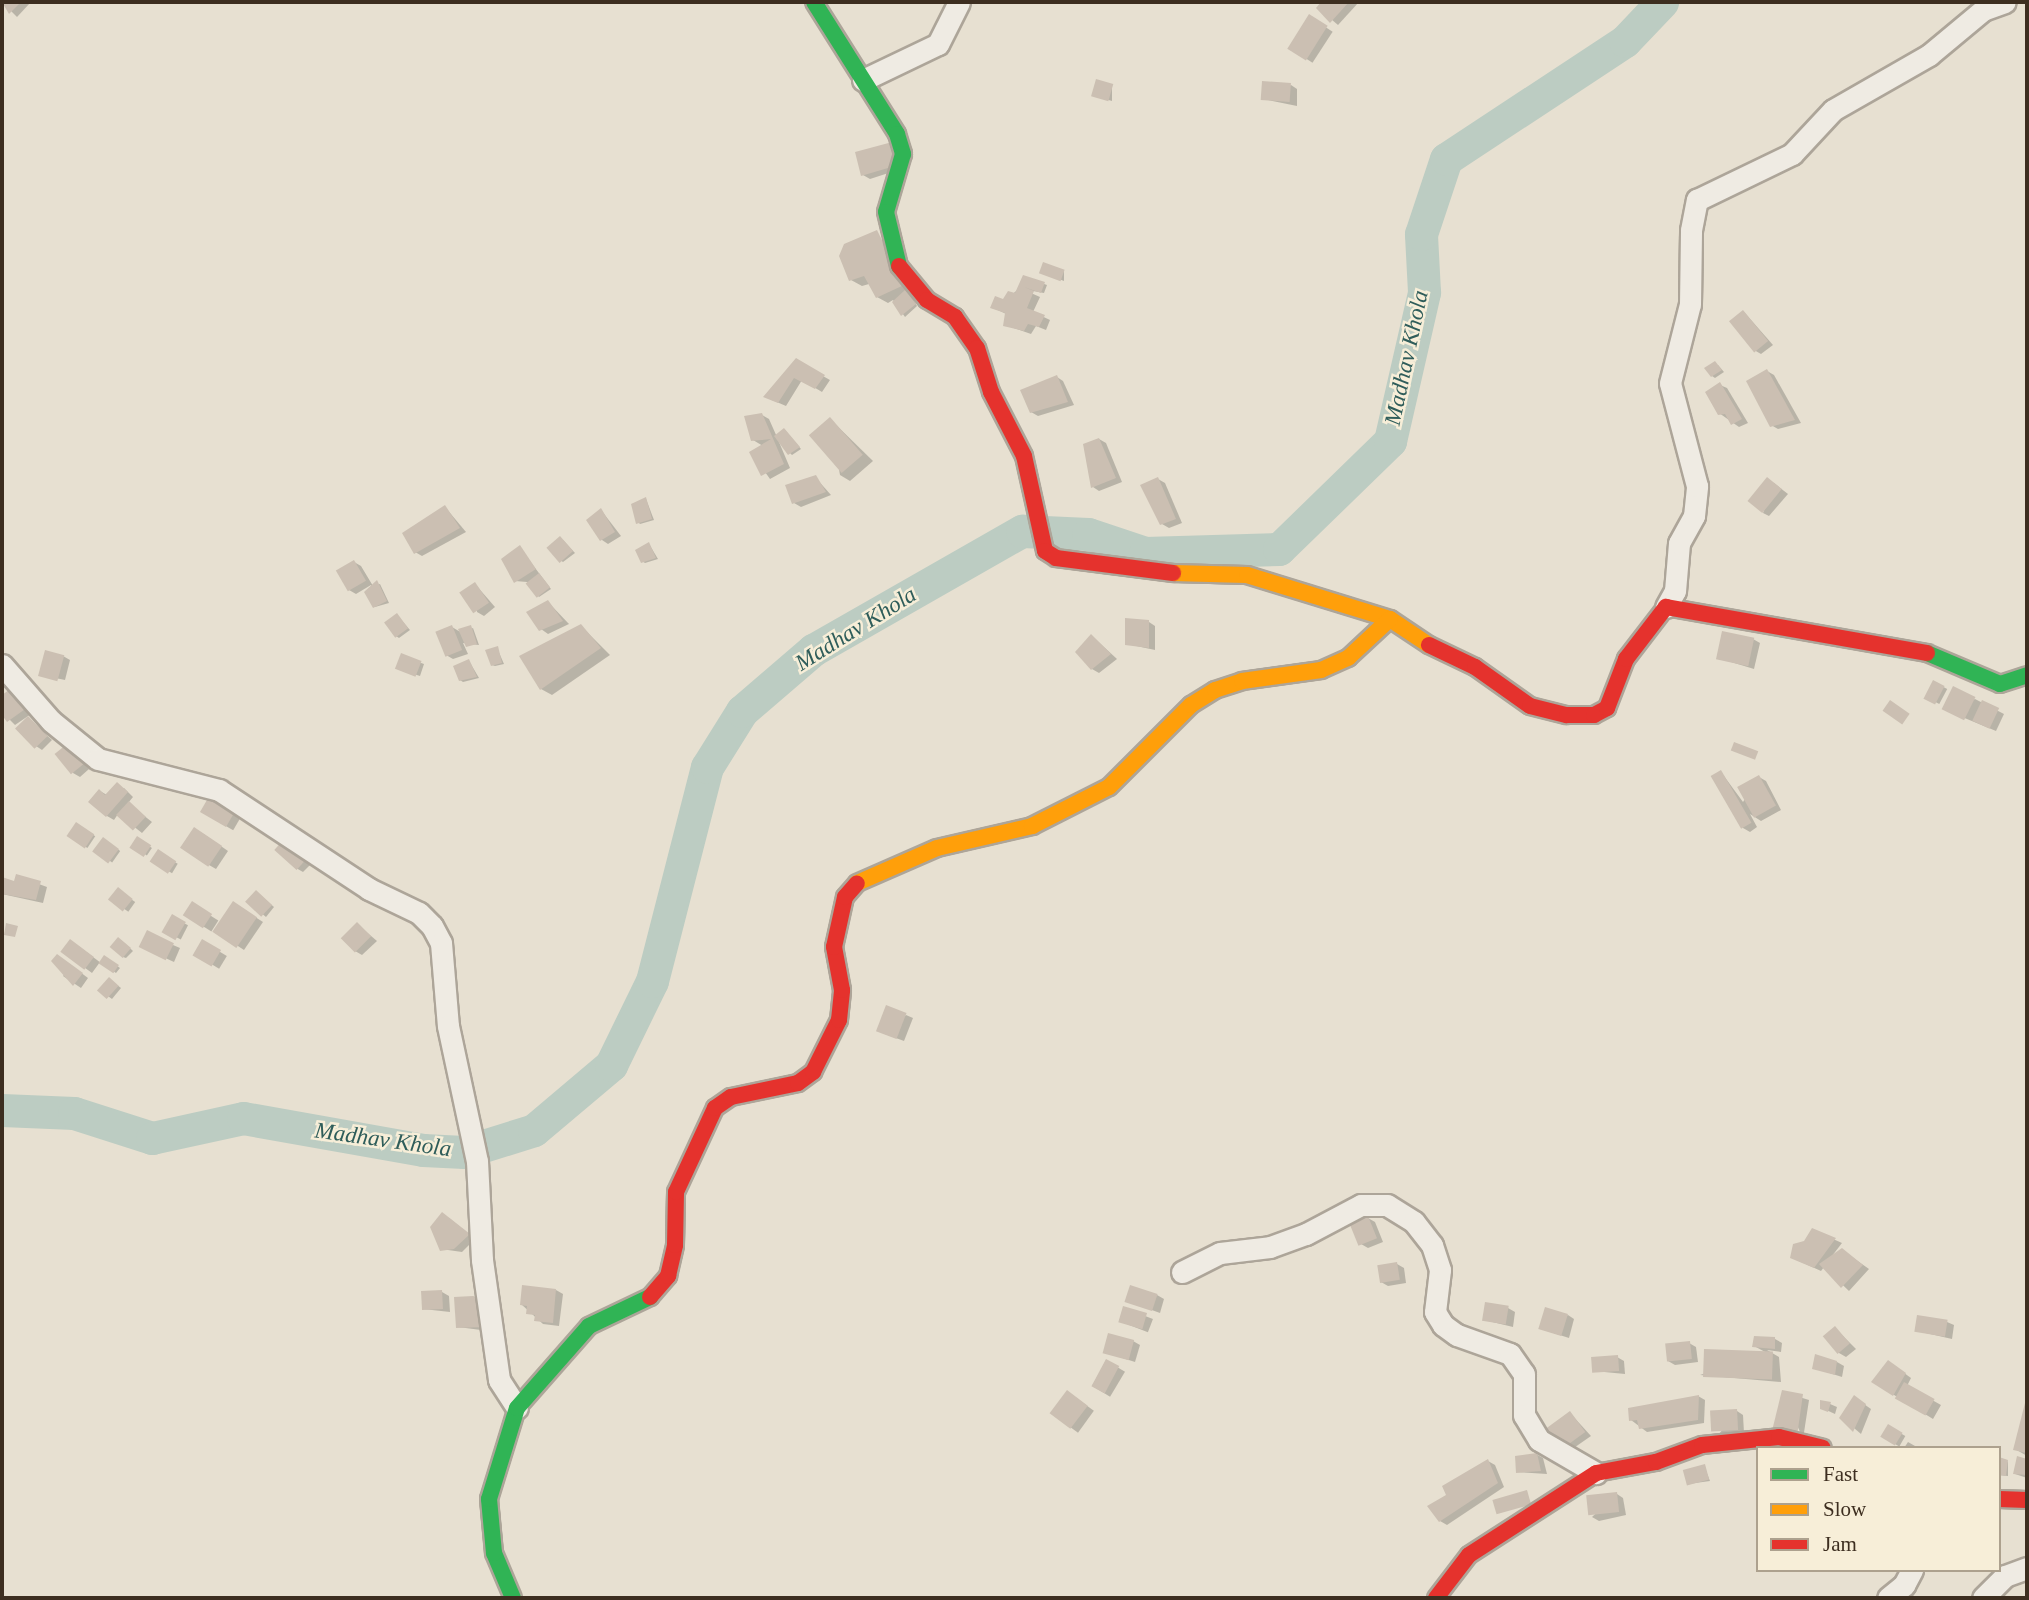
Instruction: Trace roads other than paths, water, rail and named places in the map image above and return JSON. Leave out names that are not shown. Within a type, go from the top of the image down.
[{"type":"street","points":[[814,2],[897,134],[902,155],[886,212],[888,232],[900,269],[928,300],[955,317],[977,348],[991,392],[1024,456],[1045,551],[1056,558],[1163,573],[1247,575],[1390,619],[1419,640],[1475,667],[1530,706],[1567,715],[1594,715],[1607,708],[1626,659],[1675,591],[1679,543],[1693,516],[1698,486],[1670,383],[1690,304],[1691,230],[1697,200],[1705,192],[1792,154],[1833,110],[1928,55],[1983,10],[2005,2]]},
{"type":"street","points":[[863,80],[938,44],[959,2]]},
{"type":"street","points":[[1666,607],[1941,656],[2000,684],[2027,675]]},
{"type":"street","points":[[513,1598],[494,1553],[489,1499],[517,1408],[567,1346],[589,1326],[640,1305],[660,1290],[668,1276],[675,1245],[676,1192],[715,1108],[731,1097],[798,1083],[813,1072],[839,1020],[842,990],[834,947],[845,897],[856,883],[937,848],[1032,826],[1109,787],[1191,705],[1215,690],[1242,681],[1321,670],[1348,658],[1390,619]]},
{"type":"street","points":[[2,665],[51,721],[98,759],[219,790],[369,890],[419,913],[432,926],[446,972],[448,1026],[469,1137],[477,1161],[482,1260],[499,1380],[517,1408]]},
{"type":"street","points":[[1182,1272],[1220,1253],[1270,1247],[1306,1234],[1361,1205],[1387,1205],[1414,1222],[1432,1245],[1440,1270],[1435,1312],[1443,1325],[1457,1335],[1510,1354],[1524,1374],[1524,1415],[1539,1440],[1596,1473]]},
{"type":"street","points":[[1436,1598],[1469,1555],[1596,1473],[1656,1462],[1702,1445],[1779,1437],[1815,1446]]},
{"type":"street","points":[[2001,1499],[2027,1500]]},
{"type":"street","points":[[1983,1598],[2005,1576],[2027,1568]]},
{"type":"street","points":[[1888,1598],[1904,1585],[1911,1572]]},
{"type":"waterway","name":"Madhav Khola","points":[[2,1110],[74,1113],[152,1138],[243,1118],[423,1150],[464,1152],[534,1130],[611,1065],[652,981],[707,767],[742,711],[813,650],[1022,531],[1088,534],[1145,553],[1279,549],[1390,441],[1424,292],[1421,234],[1446,159],[1625,41],[1662,2]]}]
